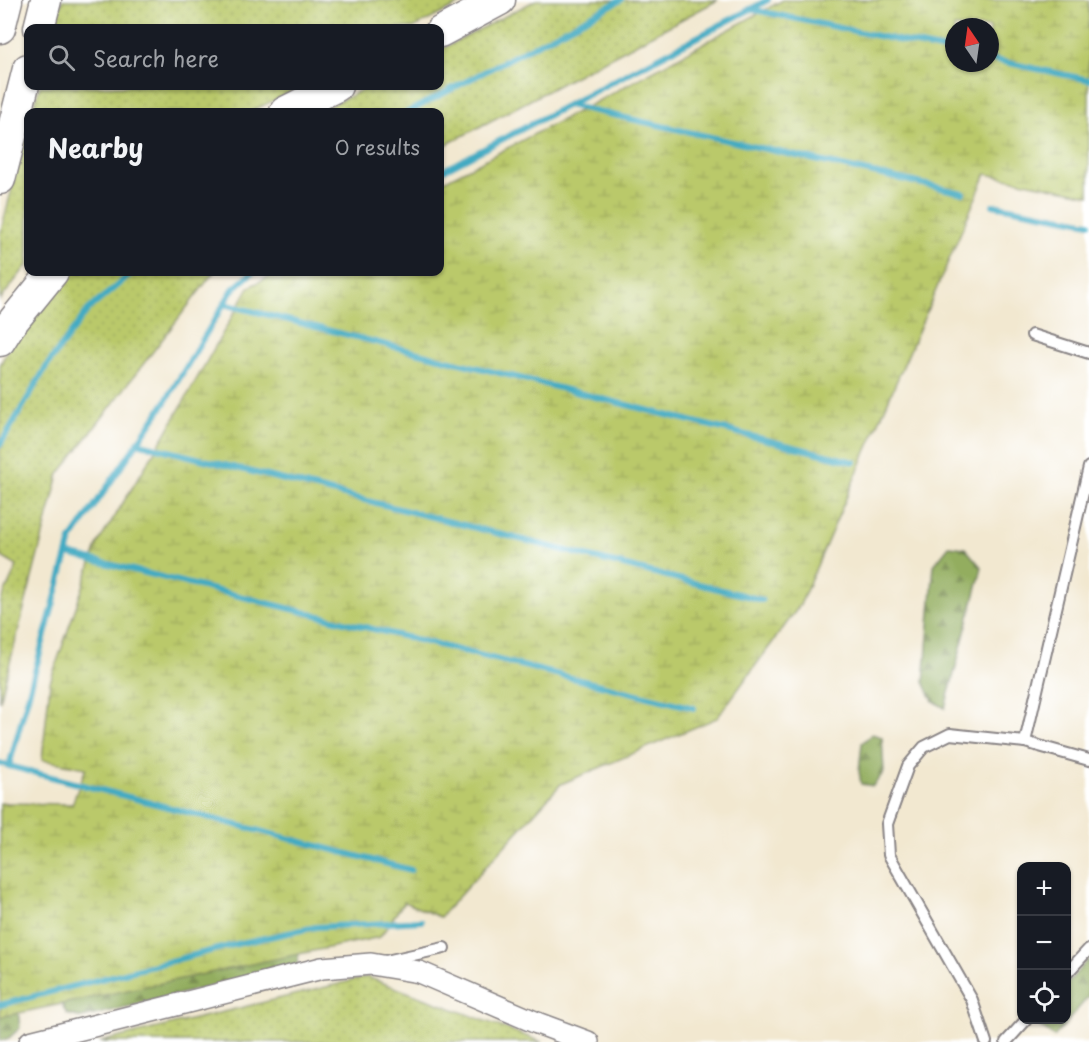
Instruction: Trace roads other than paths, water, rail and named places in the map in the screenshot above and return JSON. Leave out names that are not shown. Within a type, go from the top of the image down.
[{"type":"main road","points":[[0,28],[7,0]]},
{"type":"main road","points":[[40,24],[46,0]]},
{"type":"main road","points":[[444,30],[500,0]]},
{"type":"main road","points":[[0,179],[24,85]]},
{"type":"main road","points":[[293,108],[329,90]]},
{"type":"main road","points":[[0,341],[50,276]]},
{"type":"street","points":[[30,1042],[322,968],[371,964],[419,972],[537,1023],[588,1042]]},
{"type":"lane","points":[[1032,335],[1089,353]]},
{"type":"lane","points":[[1025,742],[1089,467]]},
{"type":"lane","points":[[986,1042],[972,1000],[890,855],[887,824],[908,766],[924,747],[950,734],[1025,742],[1089,760]]},
{"type":"lane","points":[[371,964],[444,948]]},
{"type":"lane","points":[[1070,970],[1089,949]]},
{"type":"lane","points":[[1006,1042],[1022,1024]]},
{"type":"waterway","points":[[416,108],[621,0]]},
{"type":"waterway","points":[[444,170],[768,0]]},
{"type":"waterway","points":[[750,9],[945,50]]},
{"type":"waterway","points":[[999,61],[1089,80]]},
{"type":"waterway","points":[[568,105],[963,193]]},
{"type":"waterway","points":[[993,205],[1089,223]]},
{"type":"waterway","points":[[0,445],[48,364],[88,310],[128,276]]},
{"type":"waterway","points":[[0,763],[9,766],[71,540],[164,404],[233,289],[248,276]]},
{"type":"waterway","points":[[224,304],[854,462]]},
{"type":"waterway","points":[[137,443],[762,600]]},
{"type":"waterway","points":[[68,554],[694,708]]},
{"type":"waterway","points":[[9,766],[411,870]]},
{"type":"waterway","points":[[0,1005],[241,943],[316,927],[421,921]]}]
